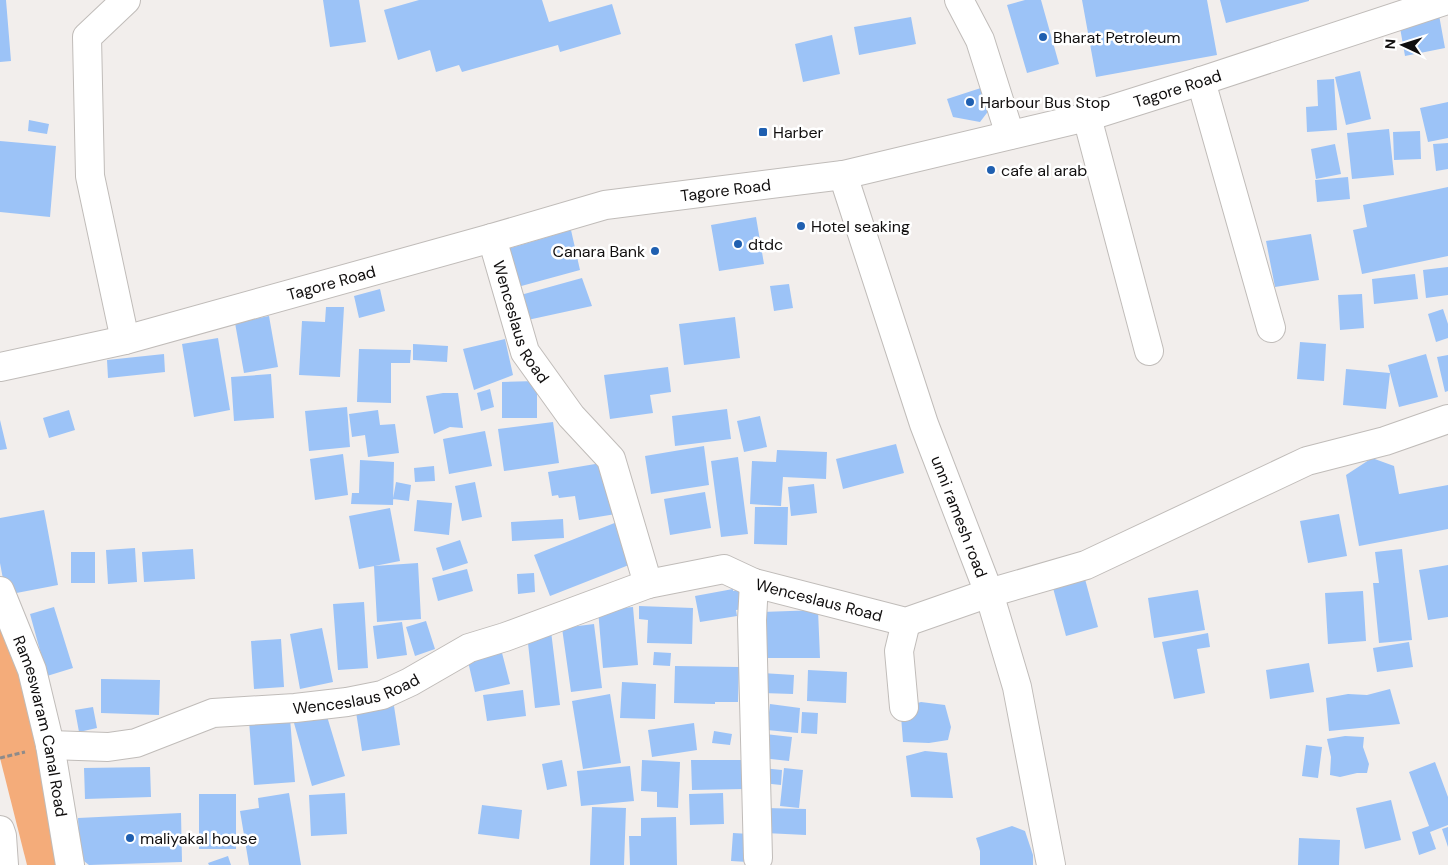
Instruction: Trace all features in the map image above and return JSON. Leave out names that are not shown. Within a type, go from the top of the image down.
[{"type":"street","points":[[125,340],[90,176],[87,37],[126,0]]},
{"type":"street","points":[[960,0],[980,40],[1010,135]]},
{"type":"street","name":"Tagore Road","points":[[0,367],[125,340],[605,205],[843,175],[1086,117],[1201,82],[1447,0]]},
{"type":"street","points":[[1201,82],[1271,328]]},
{"type":"street","points":[[1086,117],[1149,351]]},
{"type":"street","name":"unni ramesh road","points":[[843,175],[924,424],[989,593],[1017,687],[1051,865]]},
{"type":"street","name":"Wenceslaus Road","points":[[492,238],[525,352],[571,416],[612,459],[648,584]]},
{"type":"street","points":[[904,707],[898,651],[906,622],[989,593],[1086,565],[1307,461],[1385,441],[1448,419]]},
{"type":"street","name":"Wenceslaus Road","points":[[50,745],[108,748],[136,743],[213,713],[295,708],[347,702],[382,695],[410,682],[469,648],[505,637],[648,584],[724,569],[754,583],[906,622]]},
{"type":"street","points":[[754,583],[752,620],[758,858]]},
{"type":"street","name":"Rameswaram Canal Road","points":[[0,592],[32,670],[50,745],[70,865]]},
{"type":"street","points":[[0,830],[4,865]]},
{"type":"shaded area","points":[[0,612],[26,668],[63,865],[27,865],[0,758]]},
{"type":"building","points":[[0,0],[6,0],[11,61],[0,62]]},
{"type":"building","points":[[323,0],[359,0],[366,42],[330,47]]},
{"type":"building","points":[[419,0],[542,0],[549,22],[612,4],[621,34],[560,52],[558,45],[462,72],[459,65],[436,72],[430,50],[398,60],[384,10]]},
{"type":"building","points":[[1025,0],[1041,0],[1059,64],[1027,73],[1007,5]]},
{"type":"building","points":[[1082,0],[1207,0],[1217,55],[1096,77]]},
{"type":"building","points":[[1220,0],[1309,0],[1309,1],[1226,23]]},
{"type":"building","points":[[1439,15],[1445,48],[1405,56],[1399,22]]},
{"type":"building","points":[[911,17],[916,44],[859,55],[854,27]]},
{"type":"building","points":[[832,35],[840,74],[803,82],[795,44]]},
{"type":"building","points":[[1360,71],[1371,119],[1346,125],[1335,77]]},
{"type":"building","points":[[1334,79],[1337,130],[1307,132],[1306,107],[1318,106],[1317,80]]},
{"type":"building","name":"Harbour Bus Stop","points":[[987,86],[993,105],[980,122],[953,117],[947,99]]},
{"type":"building","points":[[1448,102],[1448,138],[1428,142],[1420,108]]},
{"type":"building","points":[[29,120],[49,124],[47,134],[28,131]]},
{"type":"building","points":[[1389,129],[1394,175],[1352,179],[1347,133]]},
{"type":"building","points":[[1420,131],[1421,159],[1394,160],[1393,132]]},
{"type":"building","points":[[0,141],[56,146],[50,217],[0,212]]},
{"type":"building","points":[[1448,143],[1448,169],[1436,171],[1433,144]]},
{"type":"building","points":[[1335,144],[1341,174],[1316,179],[1311,149]]},
{"type":"building","points":[[1348,177],[1350,199],[1317,202],[1315,180]]},
{"type":"building","points":[[1448,187],[1448,256],[1362,274],[1353,230],[1367,227],[1363,205]]},
{"type":"building","name":"dtdc","points":[[756,217],[764,264],[719,271],[711,225]]},
{"type":"building","points":[[571,230],[580,270],[514,288],[504,250]]},
{"type":"building","points":[[1311,234],[1319,280],[1275,287],[1266,241]]},
{"type":"building","points":[[1448,267],[1448,295],[1426,298],[1423,270]]},
{"type":"building","points":[[1415,274],[1418,299],[1374,304],[1372,279]]},
{"type":"building","points":[[582,278],[592,306],[523,321],[517,296]]},
{"type":"building","points":[[789,284],[793,308],[774,311],[770,286]]},
{"type":"building","points":[[380,289],[385,311],[359,318],[354,296]]},
{"type":"building","points":[[1362,294],[1364,328],[1340,330],[1338,295]]},
{"type":"building","points":[[326,307],[344,307],[340,377],[299,375],[302,321],[325,322]]},
{"type":"building","points":[[1443,309],[1448,324],[1448,338],[1436,342],[1428,314]]},
{"type":"building","points":[[269,316],[278,367],[244,373],[235,323]]},
{"type":"building","points":[[735,317],[740,358],[684,365],[679,324]]},
{"type":"building","points":[[218,338],[230,410],[194,417],[182,344]]},
{"type":"building","points":[[505,339],[513,375],[474,390],[463,349]]},
{"type":"building","points":[[1300,342],[1326,344],[1324,381],[1297,379]]},
{"type":"building","points":[[413,344],[448,346],[447,362],[413,360]]},
{"type":"building","points":[[359,349],[411,350],[410,363],[391,363],[391,403],[357,402]]},
{"type":"building","points":[[164,354],[165,372],[108,378],[107,360]]},
{"type":"building","points":[[1426,354],[1438,397],[1399,407],[1388,365]]},
{"type":"building","points":[[1448,355],[1448,391],[1445,392],[1437,357]]},
{"type":"building","points":[[668,367],[671,392],[650,395],[653,413],[610,419],[604,375]]},
{"type":"building","points":[[1346,369],[1390,373],[1386,409],[1343,405]]},
{"type":"building","points":[[271,374],[274,418],[234,421],[231,377]]},
{"type":"building","points":[[537,381],[537,418],[502,418],[502,382]]},
{"type":"building","points":[[490,389],[494,407],[481,411],[477,393]]},
{"type":"building","points":[[458,393],[463,428],[450,427],[434,434],[426,396]]},
{"type":"building","points":[[347,407],[350,447],[309,451],[305,411]]},
{"type":"building","points":[[727,409],[731,439],[675,446],[672,416]]},
{"type":"building","points":[[69,410],[75,430],[49,438],[43,418]]},
{"type":"building","points":[[378,410],[380,425],[395,424],[399,453],[368,457],[365,435],[352,437],[349,414]]},
{"type":"building","points":[[760,416],[767,447],[744,452],[737,421]]},
{"type":"building","points":[[0,420],[7,449],[0,450]]},
{"type":"building","points":[[553,422],[559,463],[504,471],[498,429]]},
{"type":"building","points":[[485,431],[492,466],[449,474],[443,439]]},
{"type":"building","points":[[896,444],[904,473],[843,489],[836,459]]},
{"type":"building","points":[[704,446],[709,485],[651,494],[645,456]]},
{"type":"building","points":[[777,450],[827,452],[826,479],[783,477],[781,506],[750,504],[752,461],[776,462]]},
{"type":"building","points":[[343,454],[348,495],[315,500],[310,459]]},
{"type":"building","points":[[738,457],[748,534],[721,537],[711,461]]},
{"type":"building","points":[[1372,458],[1394,466],[1399,494],[1448,485],[1448,529],[1359,546],[1346,475]]},
{"type":"building","points":[[360,460],[394,462],[393,505],[351,504],[352,493],[359,493]]},
{"type":"building","points":[[607,462],[616,514],[579,520],[575,496],[559,498],[558,495],[552,496],[548,472]]},
{"type":"building","points":[[434,466],[435,481],[415,482],[414,468]]},
{"type":"building","points":[[396,482],[411,485],[409,501],[393,499]]},
{"type":"building","points":[[475,482],[482,517],[462,521],[455,486]]},
{"type":"building","points":[[814,484],[817,513],[791,516],[788,487]]},
{"type":"building","points":[[705,492],[711,528],[670,535],[664,499]]},
{"type":"building","points":[[417,500],[452,503],[449,535],[414,531]]},
{"type":"building","points":[[755,507],[788,507],[787,545],[754,544]]},
{"type":"building","points":[[390,508],[400,561],[359,569],[349,516]]},
{"type":"building","points":[[44,510],[58,585],[6,595],[0,563],[0,518]]},
{"type":"building","points":[[1339,514],[1347,556],[1308,563],[1300,521]]},
{"type":"building","points":[[563,519],[564,538],[512,541],[511,522]]},
{"type":"building","points":[[617,522],[634,563],[550,596],[534,555]]},
{"type":"building","points":[[460,540],[468,563],[443,571],[436,548]]},
{"type":"building","points":[[135,548],[137,582],[108,584],[106,550]]},
{"type":"building","points":[[193,549],[195,579],[144,582],[142,552]]},
{"type":"building","points":[[1402,549],[1412,640],[1379,643],[1373,583],[1379,583],[1375,552]]},
{"type":"building","points":[[71,552],[95,552],[95,583],[71,583]]},
{"type":"building","points":[[418,563],[421,619],[377,622],[374,566]]},
{"type":"building","points":[[1448,565],[1448,617],[1428,620],[1419,570]]},
{"type":"building","points":[[467,569],[473,591],[438,601],[432,578]]},
{"type":"building","points":[[534,573],[535,592],[518,594],[517,574]]},
{"type":"building","points":[[1085,579],[1098,627],[1066,636],[1053,588]]},
{"type":"building","points":[[733,589],[733,591],[740,589],[744,609],[736,610],[737,616],[700,622],[695,596]]},
{"type":"building","points":[[1198,590],[1205,630],[1154,638],[1148,598]]},
{"type":"building","points":[[1363,591],[1366,641],[1328,644],[1325,593]]},
{"type":"building","points":[[364,602],[368,668],[338,670],[333,604]]},
{"type":"building","points":[[639,606],[693,608],[692,644],[647,643],[648,620],[639,619]]},
{"type":"building","points":[[54,607],[73,668],[47,676],[30,614]]},
{"type":"building","points":[[633,607],[638,665],[603,668],[598,610]]},
{"type":"building","points":[[818,610],[820,658],[760,658],[759,612]]},
{"type":"building","points":[[426,621],[435,649],[415,656],[406,627]]},
{"type":"building","points":[[402,622],[407,655],[377,659],[373,626]]},
{"type":"building","points":[[594,624],[602,688],[571,692],[562,628]]},
{"type":"building","points":[[322,628],[333,682],[300,689],[290,634]]},
{"type":"building","points":[[551,631],[560,705],[535,708],[527,634]]},
{"type":"building","points":[[1208,633],[1210,647],[1197,649],[1205,693],[1174,699],[1162,642]]},
{"type":"building","points":[[281,639],[284,687],[254,689],[251,641]]},
{"type":"building","points":[[1409,642],[1413,667],[1377,672],[1373,648]]},
{"type":"building","points":[[501,649],[510,684],[475,692],[467,657]]},
{"type":"building","points":[[654,652],[671,653],[670,666],[653,665]]},
{"type":"building","points":[[1309,663],[1314,692],[1270,699],[1266,670]]},
{"type":"building","points":[[675,666],[739,667],[738,702],[715,702],[715,704],[674,703]]},
{"type":"building","points":[[808,670],[847,672],[846,703],[807,701]]},
{"type":"building","points":[[761,673],[794,675],[793,694],[760,693]]},
{"type":"building","points":[[101,679],[160,680],[159,715],[101,713]]},
{"type":"building","points":[[622,682],[656,684],[655,719],[620,718]]},
{"type":"building","points":[[1390,689],[1400,724],[1329,731],[1326,698],[1348,694],[1367,695]]},
{"type":"building","points":[[523,690],[526,716],[487,721],[483,695]]},
{"type":"building","points":[[610,694],[621,763],[583,769],[572,701]]},
{"type":"building","points":[[921,702],[945,705],[951,727],[948,740],[929,743],[903,742],[901,716],[904,707]]},
{"type":"building","points":[[770,704],[800,708],[798,733],[767,730]]},
{"type":"building","points":[[394,706],[400,745],[362,751],[356,712]]},
{"type":"building","points":[[93,707],[97,728],[79,732],[75,710]]},
{"type":"building","points":[[802,712],[818,713],[817,734],[801,733]]},
{"type":"building","points":[[326,713],[345,776],[312,786],[294,723]]},
{"type":"building","points":[[290,718],[295,782],[254,785],[249,721]]},
{"type":"building","points":[[694,723],[697,750],[652,757],[648,730]]},
{"type":"building","points":[[714,731],[732,734],[730,745],[712,743]]},
{"type":"building","points":[[765,734],[792,737],[789,761],[762,758]]},
{"type":"building","points":[[1345,736],[1364,737],[1363,747],[1369,764],[1367,773],[1340,777],[1330,775],[1331,757],[1327,739]]},
{"type":"building","points":[[1306,745],[1322,747],[1318,778],[1302,776]]},
{"type":"building","points":[[925,751],[947,753],[953,798],[911,797],[906,756]]},
{"type":"building","points":[[562,760],[567,786],[547,790],[542,764]]},
{"type":"building","points":[[642,760],[680,762],[678,808],[657,807],[657,792],[641,791]]},
{"type":"building","points":[[691,760],[745,760],[745,789],[692,790]]},
{"type":"building","points":[[1435,762],[1448,797],[1448,825],[1430,832],[1436,849],[1419,855],[1412,832],[1429,826],[1409,772]]},
{"type":"building","points":[[630,766],[634,801],[581,806],[577,771]]},
{"type":"building","points":[[150,767],[151,797],[85,799],[84,768]]},
{"type":"building","points":[[762,768],[782,770],[781,785],[761,783]]},
{"type":"building","points":[[784,768],[803,770],[799,808],[780,806]]},
{"type":"building","points":[[289,793],[301,865],[249,865],[240,811],[259,808],[258,798]]},
{"type":"building","points":[[345,793],[347,834],[311,836],[309,795]]},
{"type":"building","points":[[723,793],[724,824],[690,825],[689,794]]},
{"type":"building","points":[[199,794],[236,794],[236,849],[199,849]]},
{"type":"building","points":[[1391,800],[1401,840],[1365,849],[1356,808]]},
{"type":"building","points":[[482,805],[522,810],[519,839],[478,834]]},
{"type":"building","points":[[592,807],[626,808],[624,865],[590,865]]},
{"type":"building","points":[[766,808],[806,809],[806,835],[765,833]]},
{"type":"building","name":"maliyakal house","points":[[181,813],[182,862],[89,865],[80,858],[78,818]]},
{"type":"building","points":[[676,817],[677,865],[630,865],[629,836],[641,836],[641,818]]},
{"type":"building","points":[[1012,826],[1025,831],[1033,855],[1033,865],[980,865],[980,851],[976,838]]},
{"type":"building","points":[[1448,827],[1448,847],[1442,829]]},
{"type":"building","points":[[733,833],[750,834],[748,862],[731,861]]},
{"type":"building","points":[[1299,838],[1340,840],[1339,865],[1298,865]]},
{"type":"building","points":[[228,856],[231,865],[209,865],[208,863]]},
{"type":"place","name":"Bharat Petroleum","points":[[1043,37]]},
{"type":"place","name":"Harbour Bus Stop","points":[[970,102]]},
{"type":"place","name":"Harber","points":[[763,132]]},
{"type":"place","name":"cafe al arab","points":[[991,170]]},
{"type":"place","name":"Hotel seaking","points":[[801,226]]},
{"type":"place","name":"dtdc","points":[[738,244]]},
{"type":"place","name":"Canara Bank","points":[[655,251]]},
{"type":"place","name":"maliyakal house","points":[[130,838]]}]
